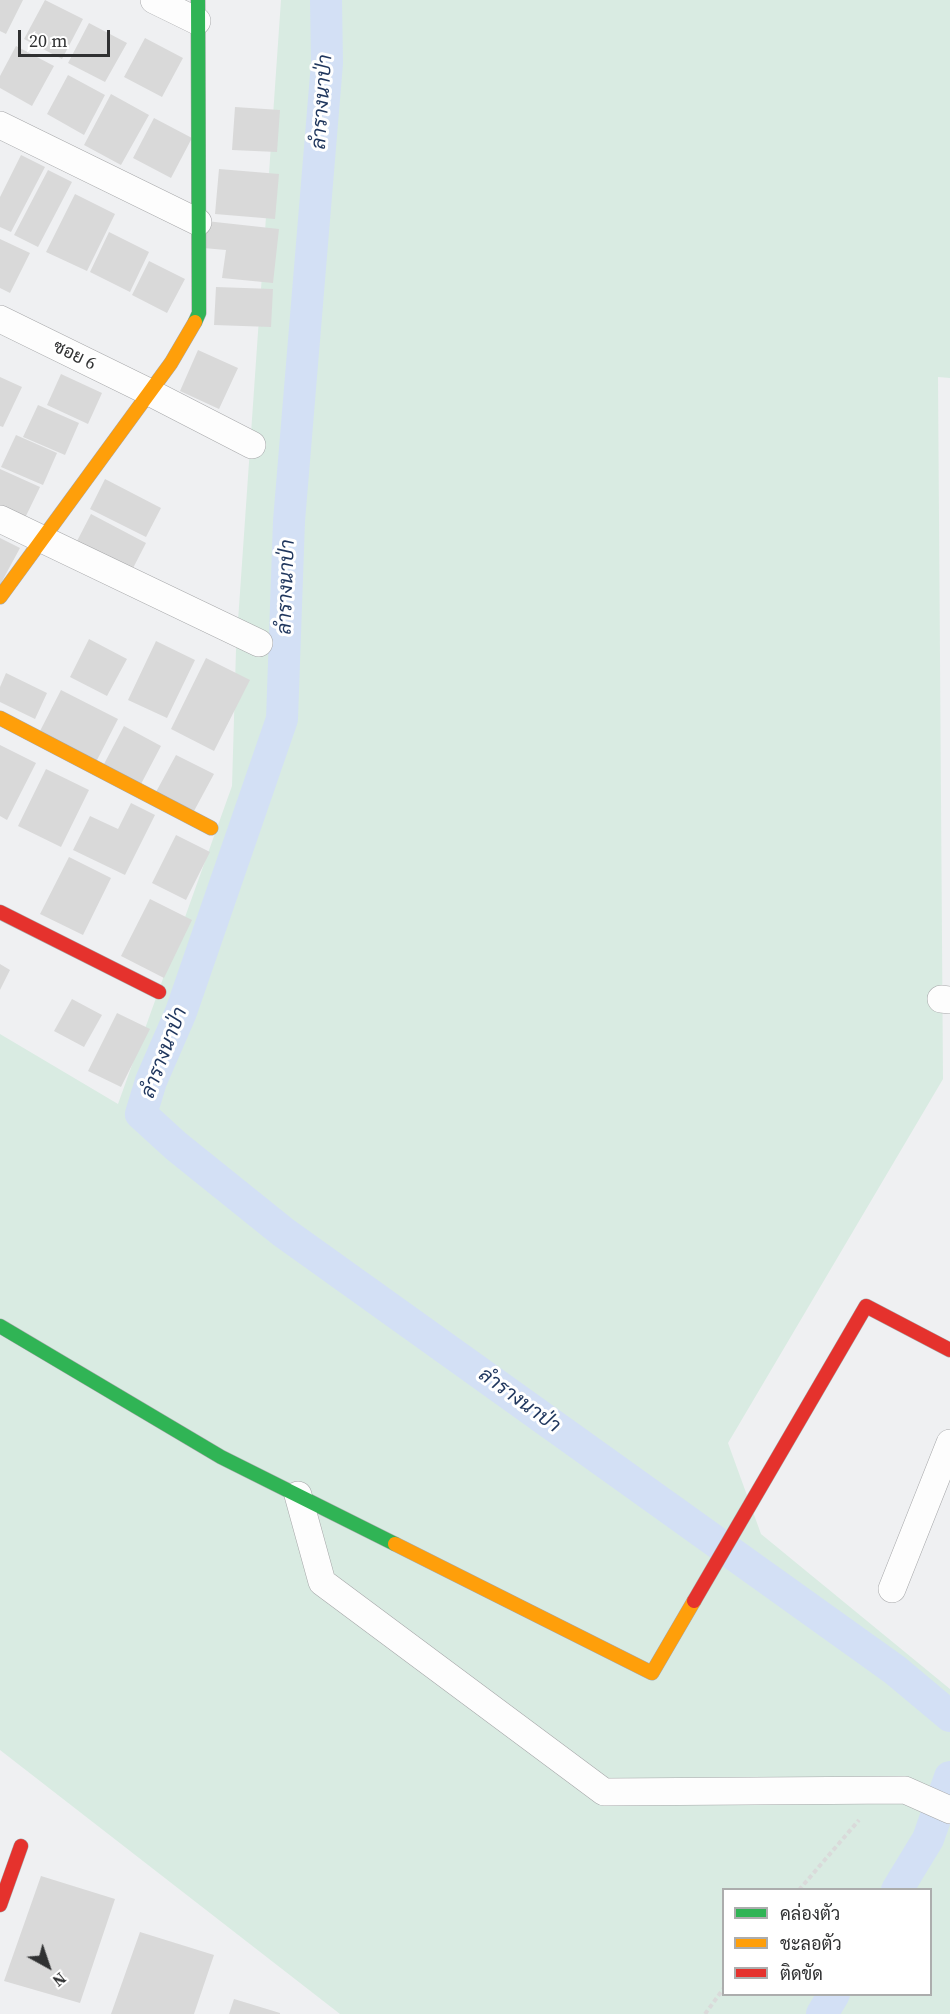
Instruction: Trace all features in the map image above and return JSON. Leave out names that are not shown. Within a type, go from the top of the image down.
[{"type":"street","points":[[0,597],[175,359],[188,339],[199,313],[197,10],[154,0]]},
{"type":"street","points":[[0,125],[198,222]]},
{"type":"street","name":"ซอย 6","points":[[0,319],[252,445]]},
{"type":"street","points":[[0,519],[259,643]]},
{"type":"street","points":[[0,718],[211,828]]},
{"type":"street","points":[[0,912],[159,992]]},
{"type":"street","points":[[0,1326],[221,1457],[652,1673],[866,1306],[950,1350]]},
{"type":"street","points":[[892,1589],[950,1443]]},
{"type":"street","points":[[298,1495],[322,1582],[604,1792],[895,1790],[950,1810]]},
{"type":"street","points":[[0,1905],[21,1846]]},
{"type":"path","points":[[801,1888],[895,1790]]},
{"type":"path","points":[[705,2014],[722,1989]]},
{"type":"shaded area","points":[[281,0],[950,0],[950,378],[938,377],[943,1079],[728,1443],[761,1534],[950,1689],[950,2014],[340,2014],[0,1750],[0,1034],[118,1104],[232,786],[236,650]]},
{"type":"building","points":[[0,0],[23,0],[6,34],[0,31]]},
{"type":"building","points":[[45,0],[83,19],[62,59],[24,39]]},
{"type":"building","points":[[89,23],[127,43],[105,82],[68,63]]},
{"type":"building","points":[[145,38],[183,58],[162,97],[124,77]]},
{"type":"building","points":[[16,46],[54,66],[32,106],[0,88],[0,76]]},
{"type":"building","points":[[68,75],[105,95],[84,135],[47,114]]},
{"type":"building","points":[[111,94],[149,115],[121,165],[84,145]]},
{"type":"building","points":[[235,107],[280,110],[277,152],[232,150]]},
{"type":"building","points":[[154,118],[192,138],[171,178],[133,158]]},
{"type":"building","points":[[21,155],[45,167],[11,232],[0,227],[0,197]]},
{"type":"building","points":[[219,169],[279,174],[275,219],[215,214]]},
{"type":"building","points":[[48,170],[72,182],[38,247],[14,235]]},
{"type":"building","points":[[75,194],[115,214],[87,271],[46,252]]},
{"type":"building","points":[[206,221],[279,229],[273,283],[222,278],[226,250],[203,248]]},
{"type":"building","points":[[109,232],[149,252],[130,292],[90,272]]},
{"type":"building","points":[[0,239],[30,253],[10,293],[0,288]]},
{"type":"building","points":[[149,261],[185,279],[167,313],[132,295]]},
{"type":"building","points":[[216,287],[273,289],[271,327],[214,325]]},
{"type":"building","points":[[198,350],[238,368],[219,409],[180,391]]},
{"type":"building","points":[[61,374],[102,393],[88,424],[47,405]]},
{"type":"building","points":[[0,377],[22,387],[3,427],[0,426]]},
{"type":"building","points":[[38,405],[79,423],[65,455],[23,437]]},
{"type":"building","points":[[16,435],[57,453],[43,485],[1,467]]},
{"type":"building","points":[[0,469],[40,487],[25,518],[0,507]]},
{"type":"building","points":[[105,479],[161,508],[146,537],[90,509]]},
{"type":"building","points":[[91,514],[146,543],[131,572],[76,543]]},
{"type":"building","points":[[0,538],[20,548],[0,585]]},
{"type":"building","points":[[89,639],[127,659],[107,696],[70,677]]},
{"type":"building","points":[[156,641],[195,660],[167,718],[128,700]]},
{"type":"building","points":[[206,658],[250,680],[214,751],[171,729]]},
{"type":"building","points":[[6,673],[47,693],[35,719],[0,702],[0,687]]},
{"type":"building","points":[[61,690],[118,719],[96,762],[39,733]]},
{"type":"building","points":[[124,726],[161,746],[141,784],[104,764]]},
{"type":"building","points":[[0,745],[36,763],[7,820],[0,816]]},
{"type":"building","points":[[176,755],[214,774],[194,811],[156,792]]},
{"type":"building","points":[[46,769],[89,790],[61,847],[18,826]]},
{"type":"building","points":[[131,803],[155,815],[125,875],[73,850],[90,816],[118,829]]},
{"type":"building","points":[[176,835],[210,852],[186,900],[152,883]]},
{"type":"building","points":[[69,857],[111,878],[83,935],[40,914]]},
{"type":"building","points":[[150,899],[192,920],[164,978],[121,956]]},
{"type":"building","points":[[0,964],[10,970],[0,990]]},
{"type":"building","points":[[72,999],[102,1015],[84,1047],[54,1031]]},
{"type":"building","points":[[117,1013],[150,1029],[121,1087],[88,1071]]},
{"type":"building","points":[[41,1876],[115,1899],[80,2003],[4,1981]]},
{"type":"building","points":[[140,1932],[214,1955],[194,2014],[111,2014]]},
{"type":"building","points":[[234,1999],[280,2013],[280,2014],[229,2014]]},
{"type":"waterway","name":"ลำรางนาป่า","points":[[326,0],[327,63],[289,521],[282,719],[181,1012],[151,1081],[141,1114],[176,1146],[283,1232],[895,1670],[950,1716]]},
{"type":"waterway","name":"ลำรางนาป่า","points":[[898,1888],[928,1839],[950,1777]]},
{"type":"waterway","name":"ลำรางนาป่า","points":[[822,2014],[833,1996]]},
{"type":"traffic: fast","points":[[195,322],[199,313],[198,0]]},
{"type":"traffic: fast","points":[[0,1326],[221,1457],[395,1544]]},
{"type":"traffic: slow","points":[[0,597],[171,363],[195,322]]},
{"type":"traffic: slow","points":[[0,718],[211,828]]},
{"type":"traffic: slow","points":[[395,1544],[652,1673],[694,1601]]},
{"type":"traffic: jam","points":[[0,912],[159,992]]},
{"type":"traffic: jam","points":[[694,1601],[866,1306],[950,1350]]},
{"type":"traffic: jam","points":[[0,1905],[21,1846]]}]
